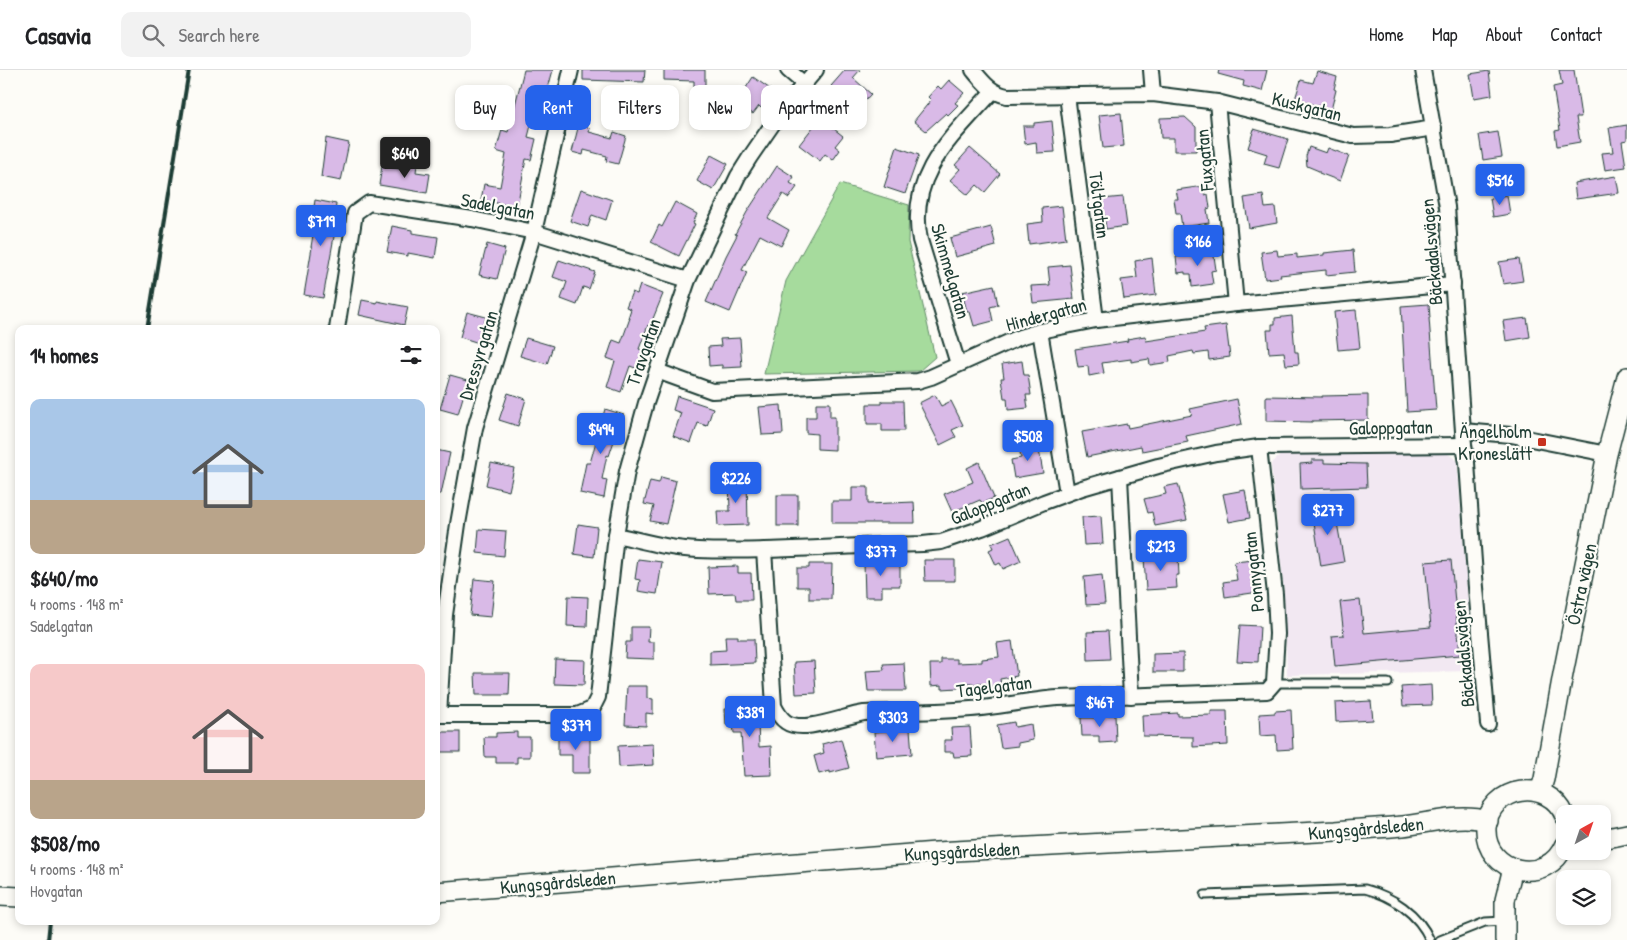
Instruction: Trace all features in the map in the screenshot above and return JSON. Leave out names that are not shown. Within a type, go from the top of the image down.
[{"type":"main road","name":"Östra vägen","points":[[1540,792],[1607,454],[1627,377]]},
{"type":"main road","points":[[1556,859],[1544,867],[1532,871],[1513,868],[1495,855],[1490,848],[1487,834],[1488,821],[1493,808],[1510,793],[1525,790],[1540,792],[1555,801],[1558,805]]},
{"type":"main road","name":"Kungsgårdsleden","points":[[440,892],[936,852],[1336,831],[1403,826],[1462,817],[1474,817],[1488,821]]},
{"type":"main road","points":[[1611,837],[1627,834]]},
{"type":"main road","points":[[1505,940],[1505,900],[1513,868]]},
{"type":"main road","points":[[0,896],[15,897]]},
{"type":"street","name":"Dressyrgatan","points":[[440,686],[445,615],[458,524],[476,428],[534,232],[571,70]]},
{"type":"street","points":[[788,70],[803,83]]},
{"type":"street","name":"Travgatan","points":[[440,715],[577,715],[592,710],[598,697],[616,535],[627,471],[646,403],[688,280],[738,176],[759,142],[803,83],[816,70]]},
{"type":"street","points":[[973,70],[987,87],[993,91]]},
{"type":"street","points":[[1151,70],[1154,94]]},
{"type":"street","name":"Bäckadalsvägen","points":[[1423,70],[1447,207],[1474,576],[1488,724]]},
{"type":"street","name":"Kuskgatan","points":[[993,91],[1008,96],[1154,94],[1217,102],[1353,136],[1390,135],[1434,128]]},
{"type":"street","name":"Skimmelgatan","points":[[958,364],[920,240],[917,224],[918,208],[922,188],[937,155],[993,91]]},
{"type":"street","name":"Töltgatan","points":[[1067,95],[1096,320]]},
{"type":"street","name":"Fuxgatan","points":[[1217,102],[1236,304]]},
{"type":"street","name":"Sadelgatan","points":[[338,325],[355,212],[368,203],[472,219],[534,232],[688,280]]},
{"type":"street","name":"Hindergatan","points":[[657,371],[712,391],[918,380],[931,377],[1020,337],[1096,320],[1236,304],[1453,284]]},
{"type":"street","points":[[1040,331],[1067,493]]},
{"type":"street","points":[[1464,438],[1511,435],[1607,454]]},
{"type":"street","name":"Galoppgatan","points":[[616,535],[698,550],[764,550],[941,542],[982,528],[1067,493],[1158,466],[1216,453],[1258,447],[1464,438]]},
{"type":"street","name":"Ponnygatan","points":[[1258,447],[1275,594],[1277,634],[1270,687]]},
{"type":"street","points":[[1120,477],[1131,696]]},
{"type":"street","name":"Tagelgatan","points":[[764,550],[774,706],[780,717],[787,723],[796,726],[806,727],[864,713],[969,710],[1040,699],[1131,696],[1270,687]]},
{"type":"lane","points":[[1270,687],[1388,683]]},
{"type":"lane","points":[[1205,896],[1365,889],[1380,893],[1395,901],[1410,913],[1427,933],[1430,940]]},
{"type":"lane","points":[[1440,940],[1485,922],[1504,921]]},
{"type":"shaded area","points":[[1284,452],[1445,452],[1457,460],[1473,671],[1287,675],[1284,591],[1271,464]]},
{"type":"green space","points":[[840,184],[909,205],[908,242],[935,357],[919,371],[764,374],[786,281]]},
{"type":"building","points":[[524,70],[553,70],[549,85],[525,85],[525,130],[530,130],[528,137],[536,139],[531,160],[526,159],[517,207],[481,200],[484,184],[500,187],[506,154],[496,151],[502,130],[508,132],[509,130],[515,130],[515,105]]},
{"type":"building","points":[[583,70],[645,70],[644,82],[583,80]]},
{"type":"building","points":[[664,70],[705,70],[705,85],[694,85],[694,81],[664,80]]},
{"type":"building","points":[[845,70],[860,70],[853,78],[861,85],[832,85]]},
{"type":"building","points":[[1219,70],[1267,70],[1262,91],[1243,86],[1244,81],[1218,74]]},
{"type":"building","points":[[1559,70],[1574,70],[1581,117],[1576,117],[1580,142],[1557,146],[1555,131],[1560,130],[1553,87],[1562,85]]},
{"type":"building","points":[[1317,71],[1337,77],[1331,110],[1295,99],[1301,80],[1313,83]]},
{"type":"building","points":[[1489,71],[1492,95],[1474,98],[1470,74]]},
{"type":"building","points":[[753,77],[764,85],[761,85],[761,108],[759,106],[753,114],[751,113],[751,85],[748,85]]},
{"type":"building","points":[[949,80],[964,93],[955,103],[958,105],[948,115],[946,113],[926,131],[914,121],[931,100],[928,97],[938,86],[941,89]]},
{"type":"building","points":[[867,90],[871,94],[867,98]]},
{"type":"building","points":[[1121,113],[1124,146],[1103,148],[1099,115]]},
{"type":"building","points":[[1185,117],[1196,127],[1196,151],[1174,151],[1174,138],[1161,138],[1160,118]]},
{"type":"building","points":[[1052,121],[1055,152],[1037,153],[1036,142],[1025,144],[1023,126],[1034,126],[1034,123]]},
{"type":"building","points":[[1627,125],[1627,140],[1622,141],[1626,167],[1605,170],[1602,153],[1613,152],[1609,128]]},
{"type":"building","points":[[1254,129],[1288,139],[1279,168],[1264,164],[1267,154],[1248,148]]},
{"type":"building","points":[[578,130],[590,130],[589,132],[612,138],[614,132],[626,136],[618,164],[606,161],[607,156],[584,150],[583,155],[572,152]]},
{"type":"building","points":[[811,130],[835,130],[843,136],[835,146],[840,150],[833,160],[825,154],[820,161],[799,145]]},
{"type":"building","points":[[1498,132],[1502,157],[1483,160],[1479,135]]},
{"type":"building","points":[[326,138],[349,143],[341,181],[321,177]]},
{"type":"building","points":[[897,147],[919,155],[905,194],[884,187]]},
{"type":"building","points":[[1309,147],[1326,153],[1328,148],[1349,156],[1340,181],[1307,166],[1306,156]]},
{"type":"building","points":[[970,148],[1000,174],[985,192],[977,185],[968,195],[950,180],[960,169],[955,165]]},
{"type":"building","points":[[711,155],[728,164],[713,190],[697,181]]},
{"type":"building","points":[[406,163],[417,165],[416,172],[430,174],[427,193],[379,185],[382,166],[405,170]]},
{"type":"building","points":[[777,166],[794,177],[790,183],[797,187],[789,198],[783,194],[768,218],[789,230],[781,246],[760,235],[742,270],[747,272],[730,312],[706,302],[737,235],[735,234]]},
{"type":"building","points":[[1616,176],[1619,193],[1576,199],[1574,183]]},
{"type":"building","points":[[1204,186],[1205,195],[1208,194],[1210,208],[1207,209],[1209,223],[1182,227],[1180,213],[1176,213],[1174,199],[1178,199],[1176,190]]},
{"type":"building","points":[[581,189],[612,200],[606,220],[592,215],[588,227],[570,221]]},
{"type":"building","points":[[1263,195],[1265,208],[1275,207],[1277,223],[1249,228],[1244,198]]},
{"type":"building","points":[[1507,195],[1510,214],[1493,217],[1490,198]]},
{"type":"building","points":[[1123,197],[1127,226],[1106,229],[1102,199]]},
{"type":"building","points":[[315,200],[336,204],[335,213],[338,214],[323,298],[304,295],[312,247],[313,235],[310,235]]},
{"type":"building","points":[[675,202],[697,214],[693,223],[695,224],[679,256],[651,242],[659,225],[662,227]]},
{"type":"building","points":[[1062,206],[1066,239],[1029,244],[1027,224],[1043,222],[1042,208]]},
{"type":"building","points":[[392,226],[412,230],[412,233],[438,237],[435,258],[408,253],[408,256],[387,252]]},
{"type":"building","points":[[991,227],[996,246],[955,257],[950,238]]},
{"type":"building","points":[[487,244],[505,249],[497,279],[479,275]]},
{"type":"building","points":[[1213,249],[1216,270],[1211,271],[1213,284],[1192,287],[1191,274],[1185,274],[1185,272],[1178,273],[1176,257],[1183,256],[1182,254]]},
{"type":"building","points":[[1277,250],[1278,256],[1297,254],[1297,258],[1353,250],[1355,272],[1326,275],[1326,270],[1280,275],[1281,277],[1265,279],[1261,252]]},
{"type":"building","points":[[1152,258],[1156,295],[1124,299],[1121,280],[1137,278],[1135,261]]},
{"type":"building","points":[[1519,259],[1523,281],[1503,284],[1499,262]]},
{"type":"building","points":[[559,260],[595,272],[589,289],[583,287],[577,305],[561,299],[567,282],[553,277]]},
{"type":"building","points":[[1070,265],[1074,299],[1033,303],[1031,286],[1050,285],[1048,267]]},
{"type":"building","points":[[640,285],[663,294],[639,349],[644,351],[638,369],[630,366],[621,392],[607,387],[615,361],[607,358],[613,340],[621,343],[630,318],[628,318],[631,309],[626,307],[632,292],[637,294]]},
{"type":"building","points":[[994,285],[998,305],[990,307],[993,321],[974,326],[970,312],[967,312],[962,292]]},
{"type":"building","points":[[362,300],[408,307],[404,325],[359,315]]},
{"type":"building","points":[[1429,304],[1436,410],[1407,412],[1401,306]]},
{"type":"building","points":[[1356,310],[1360,348],[1338,350],[1334,312]]},
{"type":"building","points":[[467,312],[486,317],[479,343],[460,337]]},
{"type":"building","points":[[1292,316],[1295,352],[1298,352],[1299,364],[1286,365],[1284,352],[1269,353],[1267,330],[1272,330],[1275,318]]},
{"type":"building","points":[[1527,318],[1530,337],[1506,341],[1503,321]]},
{"type":"building","points":[[1226,325],[1230,357],[1209,360],[1208,352],[1194,354],[1193,351],[1169,356],[1170,362],[1150,365],[1149,359],[1131,362],[1131,359],[1102,363],[1104,373],[1089,376],[1088,366],[1078,367],[1075,349],[1128,341],[1127,339],[1145,336],[1146,341],[1205,332],[1204,328]]},
{"type":"building","points":[[526,338],[553,346],[547,364],[520,356]]},
{"type":"building","points":[[740,338],[742,367],[722,368],[722,365],[709,366],[708,347],[721,346],[720,339]]},
{"type":"building","points":[[1022,361],[1024,375],[1028,375],[1031,395],[1026,395],[1028,408],[1008,410],[1007,398],[1004,398],[1001,378],[1004,378],[1002,364]]},
{"type":"building","points":[[450,375],[468,380],[458,414],[440,409]]},
{"type":"building","points":[[508,393],[526,399],[518,426],[499,420]]},
{"type":"building","points":[[935,395],[941,406],[951,401],[963,425],[952,430],[956,437],[940,445],[919,403]]},
{"type":"building","points":[[1368,395],[1368,420],[1266,421],[1266,396],[1322,397]]},
{"type":"building","points":[[677,396],[713,408],[707,426],[698,423],[691,443],[673,436],[681,413],[673,410]]},
{"type":"building","points":[[1237,399],[1242,424],[1186,436],[1188,442],[1142,451],[1141,446],[1087,457],[1082,432],[1127,424],[1128,428],[1192,415],[1190,409]]},
{"type":"building","points":[[882,401],[903,401],[904,431],[882,431],[882,424],[867,424],[867,404],[882,404]]},
{"type":"building","points":[[816,403],[830,403],[830,417],[835,417],[835,450],[817,449],[817,434],[806,433],[806,417],[816,417]]},
{"type":"building","points":[[781,405],[783,434],[762,435],[759,407]]},
{"type":"building","points":[[605,409],[624,415],[616,442],[614,441],[609,456],[607,455],[602,479],[607,480],[604,498],[580,493],[586,463],[590,463]]},
{"type":"building","points":[[1038,444],[1043,473],[1014,478],[1011,460],[1021,458],[1019,447]]},
{"type":"building","points":[[440,451],[450,453],[440,494]]},
{"type":"building","points":[[1312,460],[1324,460],[1324,463],[1366,464],[1367,487],[1301,489],[1300,464],[1312,463]]},
{"type":"building","points":[[979,462],[994,498],[982,503],[980,500],[952,512],[944,494],[973,482],[967,468]]},
{"type":"building","points":[[491,463],[514,468],[509,491],[486,485]]},
{"type":"building","points":[[661,477],[676,481],[666,524],[650,521],[654,506],[644,504],[650,481],[659,483]]},
{"type":"building","points":[[747,477],[748,525],[718,526],[717,511],[730,511],[729,478]]},
{"type":"building","points":[[1178,484],[1187,520],[1155,526],[1152,512],[1148,513],[1144,499],[1166,494],[1164,487]]},
{"type":"building","points":[[852,487],[868,487],[868,504],[914,502],[915,523],[832,523],[832,501],[852,501]]},
{"type":"building","points":[[1245,490],[1250,518],[1229,522],[1223,494]]},
{"type":"building","points":[[777,495],[798,495],[798,526],[777,526]]},
{"type":"building","points":[[1334,506],[1344,562],[1321,566],[1312,510]]},
{"type":"building","points":[[1101,516],[1103,544],[1084,545],[1082,517]]},
{"type":"building","points":[[578,524],[597,527],[594,557],[574,554]]},
{"type":"building","points":[[479,529],[506,531],[504,556],[477,553]]},
{"type":"building","points":[[1010,536],[1021,561],[1003,569],[1000,563],[996,565],[989,550],[993,548],[991,544]]},
{"type":"building","points":[[1178,556],[1179,575],[1176,575],[1177,588],[1146,590],[1144,557]]},
{"type":"building","points":[[638,559],[662,562],[657,594],[638,591],[640,580],[635,579]]},
{"type":"building","points":[[924,560],[955,560],[955,581],[925,581]]},
{"type":"building","points":[[1254,560],[1259,592],[1225,597],[1223,582],[1237,580],[1234,562]]},
{"type":"building","points":[[1451,560],[1460,655],[1335,666],[1332,636],[1344,635],[1340,602],[1360,600],[1364,633],[1431,627],[1425,562]]},
{"type":"building","points":[[900,562],[900,586],[882,586],[882,597],[865,597],[864,563]]},
{"type":"building","points":[[809,564],[832,564],[831,599],[809,599],[809,587],[797,587],[797,568],[809,568]]},
{"type":"building","points":[[738,566],[738,573],[751,573],[752,600],[736,600],[735,593],[709,594],[708,567]]},
{"type":"building","points":[[1102,575],[1105,604],[1086,605],[1084,577]]},
{"type":"building","points":[[474,579],[495,581],[491,617],[470,615]]},
{"type":"building","points":[[568,596],[588,597],[587,627],[567,626]]},
{"type":"building","points":[[1240,625],[1260,626],[1258,662],[1237,661]]},
{"type":"building","points":[[631,627],[649,627],[648,642],[654,642],[654,659],[625,658],[626,642],[631,642]]},
{"type":"building","points":[[1108,631],[1110,659],[1088,660],[1087,632]]},
{"type":"building","points":[[725,636],[738,636],[738,639],[754,639],[755,663],[710,665],[710,651],[726,650]]},
{"type":"building","points":[[1012,641],[1017,676],[1000,679],[1001,685],[986,687],[985,684],[958,684],[958,688],[942,689],[942,685],[931,686],[930,664],[941,664],[941,659],[957,659],[957,663],[982,662],[982,659],[999,657],[997,643]]},
{"type":"building","points":[[1183,653],[1183,672],[1153,672],[1153,654]]},
{"type":"building","points":[[555,659],[585,660],[584,685],[554,684]]},
{"type":"building","points":[[814,661],[816,693],[796,694],[794,662]]},
{"type":"building","points":[[904,663],[906,691],[868,691],[866,671],[884,670],[883,664]]},
{"type":"building","points":[[475,673],[510,673],[509,695],[476,695]]},
{"type":"building","points":[[1431,685],[1432,705],[1403,706],[1401,687]]},
{"type":"building","points":[[627,686],[647,686],[647,698],[653,699],[653,714],[646,713],[646,726],[625,725]]},
{"type":"building","points":[[757,699],[759,747],[771,746],[772,775],[744,776],[741,733],[734,733],[733,724],[726,725],[725,709],[732,709],[732,701]]},
{"type":"building","points":[[1371,701],[1373,720],[1336,722],[1335,703]]},
{"type":"building","points":[[1291,710],[1293,749],[1277,750],[1276,735],[1260,736],[1259,714]]},
{"type":"building","points":[[1211,711],[1227,711],[1228,745],[1193,747],[1193,737],[1143,736],[1142,715],[1178,713],[1178,716],[1211,715]]},
{"type":"building","points":[[1098,715],[1115,715],[1116,742],[1099,743],[1099,736],[1082,736],[1081,718],[1098,718]]},
{"type":"building","points":[[1014,722],[1015,727],[1031,724],[1033,740],[1018,743],[1018,746],[1001,748],[997,725]]},
{"type":"building","points":[[970,727],[972,756],[954,757],[953,752],[944,752],[944,740],[952,740],[951,728]]},
{"type":"building","points":[[910,729],[912,754],[876,757],[874,732]]},
{"type":"building","points":[[440,732],[460,732],[460,752],[440,752]]},
{"type":"building","points":[[517,732],[517,737],[530,737],[530,757],[517,757],[517,763],[496,763],[496,757],[485,757],[484,737],[496,737],[496,733]]},
{"type":"building","points":[[558,735],[590,735],[590,773],[572,773],[572,755],[558,755]]},
{"type":"building","points":[[841,739],[849,768],[819,774],[814,756],[824,753],[822,744]]},
{"type":"building","points":[[653,744],[654,765],[619,767],[618,746]]},
{"type":"railway","points":[[148,325],[189,70]]},
{"type":"railway","points":[[48,940],[50,925]]},
{"type":"place","name":"Ängelholm Kroneslätt","points":[[1542,442]]}]
